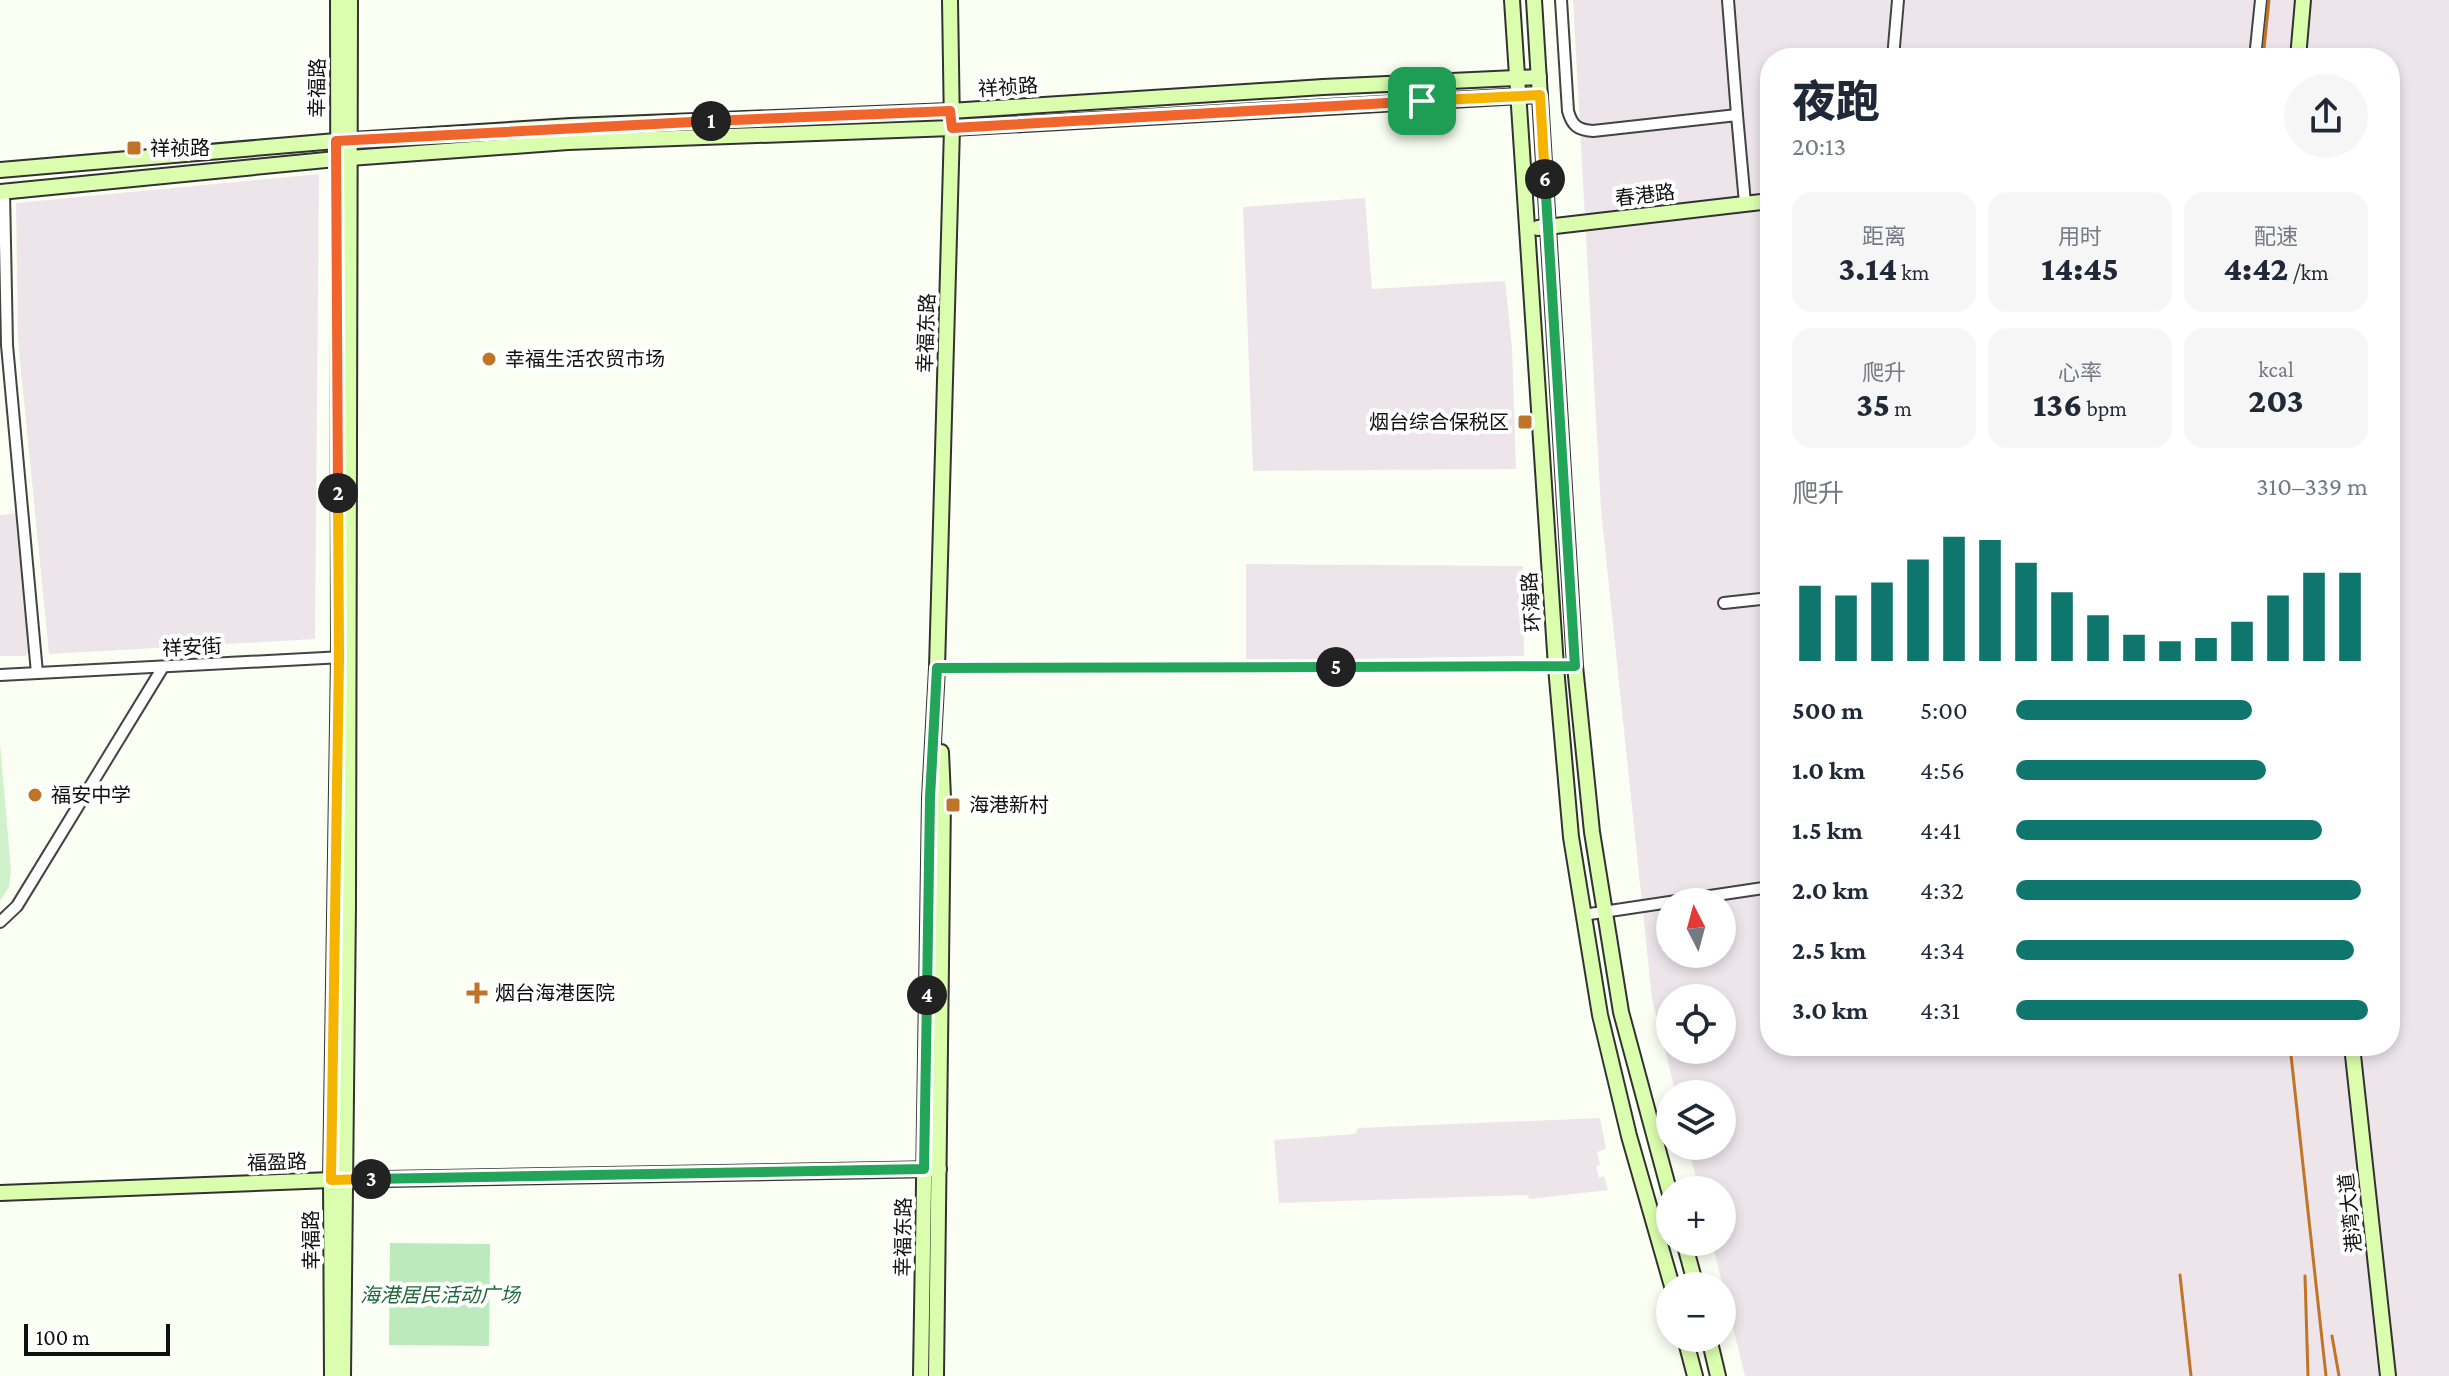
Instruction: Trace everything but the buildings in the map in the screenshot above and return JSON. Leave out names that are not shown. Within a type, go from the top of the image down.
[{"type":"street","name":"幸福路","points":[[332,1376],[344,657],[343,141],[338,0]]},
{"type":"street","name":"幸福路","points":[[343,141],[350,0]]},
{"type":"street","name":"幸福东路","points":[[936,1376],[931,1169],[930,798],[937,668],[952,128],[950,0]]},
{"type":"street","name":"环海路","points":[[1512,0],[1556,667],[1571,837],[1600,1015],[1629,1136],[1668,1272]]},
{"type":"street","name":"环海路","points":[[1534,0],[1575,666],[1592,832],[1621,1012],[1665,1176]]},
{"type":"street","points":[[1561,0],[1568,111],[1572,123],[1581,130],[1737,115]]},
{"type":"street","points":[[1728,0],[1745,203]]},
{"type":"street","points":[[1894,48],[1898,0]]},
{"type":"street","points":[[2256,48],[2261,0]]},
{"type":"street","points":[[2299,48],[2303,0]]},
{"type":"street","name":"祥祯路","points":[[0,170],[343,141],[571,126],[950,111],[1323,87],[1539,77]]},
{"type":"street","points":[[37,673],[7,345],[2,192],[343,159],[568,142],[952,128],[1540,95]]},
{"type":"street","name":"春港路","points":[[1526,229],[1760,202]]},
{"type":"street","points":[[1724,603],[1760,599]]},
{"type":"street","name":"祥安街","points":[[0,675],[344,657]]},
{"type":"street","points":[[937,668],[1575,666]]},
{"type":"street","points":[[0,922],[17,906],[163,667]]},
{"type":"street","points":[[1583,915],[1760,888]]},
{"type":"street","name":"港湾大道","points":[[2353,1056],[2388,1376]]},
{"type":"street","name":"幸福东路","points":[[921,1376],[931,1169]]},
{"type":"street","name":"福盈路","points":[[0,1193],[337,1180],[931,1169]]},
{"type":"street","name":"幸福路","points":[[337,1180],[343,1376]]},
{"type":"street","points":[[1689,1352],[1695,1376]]},
{"type":"street","points":[[1712,1352],[1718,1376]]},
{"type":"shaded area","points":[[1573,0],[2449,0],[2449,1376],[1745,1376],[1736,1339],[1736,1272],[1719,1272],[1715,1256],[1736,1256],[1736,1176],[1696,1176],[1692,1160],[1736,1160],[1736,1080],[1672,1080],[1668,1064],[1736,1064],[1736,984],[1656,984],[1656,1015],[1601,509]]},
{"type":"shaded area","points":[[319,174],[315,639],[49,654],[18,340],[16,203]]},
{"type":"shaded area","points":[[1365,198],[1372,289],[1505,281],[1512,347],[1516,469],[1253,471],[1243,207]]},
{"type":"shaded area","points":[[17,513],[29,652],[25,656],[0,656],[0,515]]},
{"type":"shaded area","points":[[1246,564],[1523,566],[1524,656],[1246,661]]},
{"type":"shaded area","points":[[1600,1118],[1606,1149],[1597,1152],[1600,1165],[1596,1166],[1599,1178],[1604,1176],[1608,1190],[1529,1199],[1528,1195],[1279,1203],[1274,1140],[1355,1134],[1358,1128]]},
{"type":"green space","points":[[0,744],[11,871],[9,887],[0,901]]},
{"type":"green space","name":"海港居民活动广场","points":[[390,1243],[490,1244],[489,1346],[389,1345]]},
{"type":"railway","points":[[2264,48],[2269,0]]},
{"type":"railway","points":[[2291,1056],[2326,1376]]},
{"type":"railway","points":[[2180,1275],[2191,1376]]},
{"type":"railway","points":[[2305,1276],[2308,1376]]},
{"type":"railway","points":[[2332,1336],[2339,1376]]},
{"type":"place","name":"祥祯路","points":[[134,148]]},
{"type":"place","name":"幸福生活农贸市场","points":[[489,359]]},
{"type":"place","name":"烟台综合保税区","points":[[1525,422]]},
{"type":"place","name":"福安中学","points":[[35,795]]},
{"type":"place","name":"海港新村","points":[[953,805]]},
{"type":"place","name":"烟台海港医院","points":[[477,993]]},
{"type":"route","points":[[1540,95],[1575,666],[937,668],[930,798],[924,1169],[331,1180],[339,657],[336,141],[571,126],[950,111],[952,128],[1422,101],[1540,95]]}]
